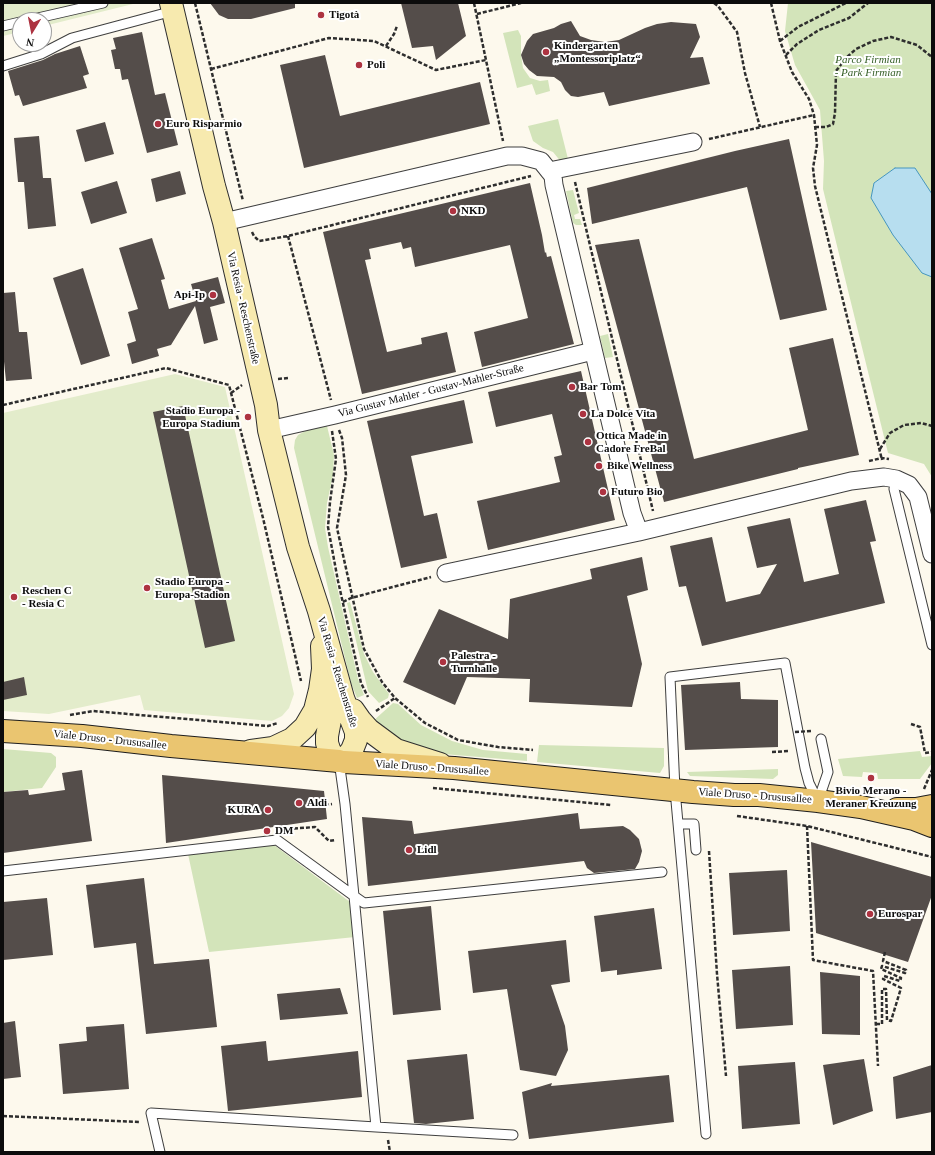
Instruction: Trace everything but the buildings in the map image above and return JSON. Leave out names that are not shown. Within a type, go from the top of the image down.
[{"type":"main road","name":"Via Resia - Reschenstraße","points":[[172,7],[212,179],[224,222],[266,405],[269,430],[298,547],[356,732],[356,740],[352,750],[341,762],[330,752],[327,744],[326,736],[333,704],[331,683],[320,620]]},
{"type":"main road","points":[[241,752],[272,748],[292,739],[305,727],[315,710],[320,690],[322,669],[320,620]]},
{"type":"main road","points":[[340,684],[354,712],[369,730],[396,750],[454,768]]},
{"type":"main road","name":"Viale Druso - Drususallee","points":[[3,731],[82,736],[341,762],[454,768],[676,790],[734,794],[759,794],[862,807],[914,819],[932,826]]},
{"type":"main road","name":"Viale Druso - Drususallee","points":[[862,807],[910,809],[928,796]]},
{"type":"street","points":[[549,171],[693,142]]},
{"type":"street","points":[[224,222],[507,156],[522,156],[541,161],[554,176],[554,185],[593,351],[632,513],[639,532]]},
{"type":"street","name":"Via Gustav Mahler - Gustav-Mahler-Straße","points":[[269,430],[593,351]]},
{"type":"street","points":[[446,573],[639,532],[851,481],[890,478],[909,485],[918,498],[932,554]]},
{"type":"lane","points":[[52,15],[103,3]]},
{"type":"lane","points":[[3,66],[41,54],[72,38],[172,7]]},
{"type":"lane","points":[[890,478],[894,489],[932,646]]},
{"type":"lane","points":[[706,1134],[678,824],[670,677],[784,663],[805,768],[809,783],[818,801]]},
{"type":"lane","points":[[818,801],[828,772],[821,739]]},
{"type":"lane","points":[[341,762],[376,1127]]},
{"type":"lane","points":[[678,824],[694,824],[696,850]]},
{"type":"lane","points":[[3,871],[277,840],[364,903],[662,872]]},
{"type":"lane","points":[[160,1152],[151,1112],[513,1135]]},
{"type":"path","points":[[474,3],[507,156]]},
{"type":"path","points":[[476,14],[521,3]]},
{"type":"path","points":[[714,3],[718,6],[737,32],[745,73],[760,127]]},
{"type":"path","points":[[771,3],[780,41],[792,72],[809,99],[814,115],[817,145],[813,168],[815,186],[882,458],[890,478]]},
{"type":"path","points":[[780,41],[798,27],[846,3]]},
{"type":"path","points":[[786,54],[797,44],[819,30],[849,18],[868,3]]},
{"type":"path","points":[[386,46],[394,34],[397,26]]},
{"type":"path","points":[[815,127],[826,127],[833,124],[835,113],[836,71],[846,58],[856,49],[873,41],[891,37],[917,45],[932,57]]},
{"type":"path","points":[[211,69],[329,38],[374,41],[436,70],[486,60]]},
{"type":"path","points":[[575,180],[652,511]]},
{"type":"path","points":[[288,236],[342,438],[346,475],[337,528],[351,598],[364,648],[382,682],[395,698],[425,723],[458,740],[498,747],[533,750]]},
{"type":"path","points":[[3,405],[166,368],[229,384],[263,518],[301,683]]},
{"type":"path","points":[[276,379],[288,378]]},
{"type":"path","points":[[335,415],[332,431],[336,460],[328,527],[361,683],[370,703]]},
{"type":"path","points":[[880,449],[890,433],[904,425],[921,423],[932,426]]},
{"type":"path","points":[[343,602],[351,598],[446,573]]},
{"type":"path","points":[[373,707],[376,711],[395,698]]},
{"type":"path","points":[[93,711],[268,726],[280,722]]},
{"type":"path","points":[[911,724],[920,727],[925,753],[932,752]]},
{"type":"path","points":[[794,732],[811,731]]},
{"type":"path","points":[[928,796],[932,770]]},
{"type":"path","points":[[430,787],[617,805]]},
{"type":"path","points":[[731,815],[807,826],[932,858]]},
{"type":"path","points":[[807,826],[813,960],[873,971],[878,1066]]},
{"type":"path","points":[[288,829],[315,827],[329,841]]},
{"type":"path","points":[[709,843],[717,974],[726,1076]]},
{"type":"path","points":[[876,1024],[882,1024],[882,989],[886,989],[887,1020],[891,1021],[901,988],[883,979],[884,976],[900,981],[901,978],[881,969],[882,966],[905,972],[906,970],[882,961],[885,952]]},
{"type":"path","points":[[3,1116],[140,1123],[151,1112]]},
{"type":"green space","points":[[3,3],[137,3],[52,24],[52,12],[12,12],[12,34],[3,36]]},
{"type":"green space","name":"Parco Firmian - Park Firmian","points":[[788,3],[932,3],[932,477],[924,464],[888,453],[823,189],[824,161],[820,110],[795,65],[785,31]]},
{"type":"green space","points":[[518,30],[521,36],[523,68],[530,78],[540,81],[548,80],[550,91],[536,95],[532,84],[517,88],[503,33]]},
{"type":"green space","points":[[558,119],[569,163],[562,163],[553,152],[543,148],[533,141],[528,126]]},
{"type":"green space","points":[[573,190],[579,213],[574,215],[575,219],[580,219],[582,225],[576,225],[573,223],[566,191]]},
{"type":"green space","points":[[608,334],[613,357],[605,358],[600,336]]},
{"type":"green space","name":"Stadio Europa - Europa-Stadion","points":[[175,374],[225,387],[294,694],[289,708],[282,716],[272,721],[144,710],[140,695],[49,714],[3,711],[3,413]]},
{"type":"green space","points":[[327,426],[334,455],[333,475],[327,503],[325,528],[358,679],[364,695],[357,698],[351,683],[294,448],[295,440],[298,435],[309,429]]},
{"type":"green space","points":[[350,602],[364,654],[373,672],[389,694],[388,698],[379,703],[368,691],[347,603]]},
{"type":"green space","points":[[393,703],[398,704],[421,725],[452,741],[483,750],[527,754],[527,761],[431,753],[411,747],[372,722]]},
{"type":"green space","points":[[539,745],[664,748],[664,766],[660,773],[537,762]]},
{"type":"green space","points":[[3,749],[51,753],[56,757],[56,767],[42,788],[3,792]]},
{"type":"green space","points":[[920,751],[922,757],[932,756],[932,763],[920,779],[878,779],[877,773],[863,772],[862,777],[843,776],[838,759]]},
{"type":"green space","points":[[778,769],[778,775],[773,779],[690,776],[687,772]]},
{"type":"green space","points":[[274,845],[350,902],[355,937],[209,952],[188,854]]},
{"type":"water","points":[[895,168],[915,168],[932,194],[932,277],[922,273],[893,235],[871,198],[874,183]]},
{"type":"place","name":"Tigotà","points":[[321,15]]},
{"type":"place","name":"Kindergarten „Montessoriplatz“","points":[[546,52]]},
{"type":"place","name":"Poli","points":[[359,65]]},
{"type":"place","name":"Euro Risparmio","points":[[158,124]]},
{"type":"place","name":"NKD","points":[[453,211]]},
{"type":"place","name":"Api-Ip","points":[[213,295]]},
{"type":"place","name":"Bar Tom","points":[[572,387]]},
{"type":"place","name":"La Dolce Vita","points":[[583,414]]},
{"type":"place","name":"Stadio Europa - Europa Stadium","points":[[248,417]]},
{"type":"place","name":"Ottica Made in Cadore FreBal","points":[[588,442]]},
{"type":"place","name":"Bike Wellness","points":[[599,466]]},
{"type":"place","name":"Futuro Bio","points":[[603,492]]},
{"type":"place","name":"Stadio Europa - Europa-Stadion","points":[[147,588]]},
{"type":"place","name":"Reschen C - Resia C","points":[[14,597]]},
{"type":"place","name":"Palestra - Turnhalle","points":[[443,662]]},
{"type":"place","name":"Bivio Merano - Meraner Kreuzung","points":[[871,778]]},
{"type":"place","name":"Aldi","points":[[299,803]]},
{"type":"place","name":"KURA","points":[[268,810]]},
{"type":"place","name":"DM","points":[[267,831]]},
{"type":"place","name":"Lidl","points":[[409,850]]},
{"type":"place","name":"Eurospar","points":[[870,914]]}]
